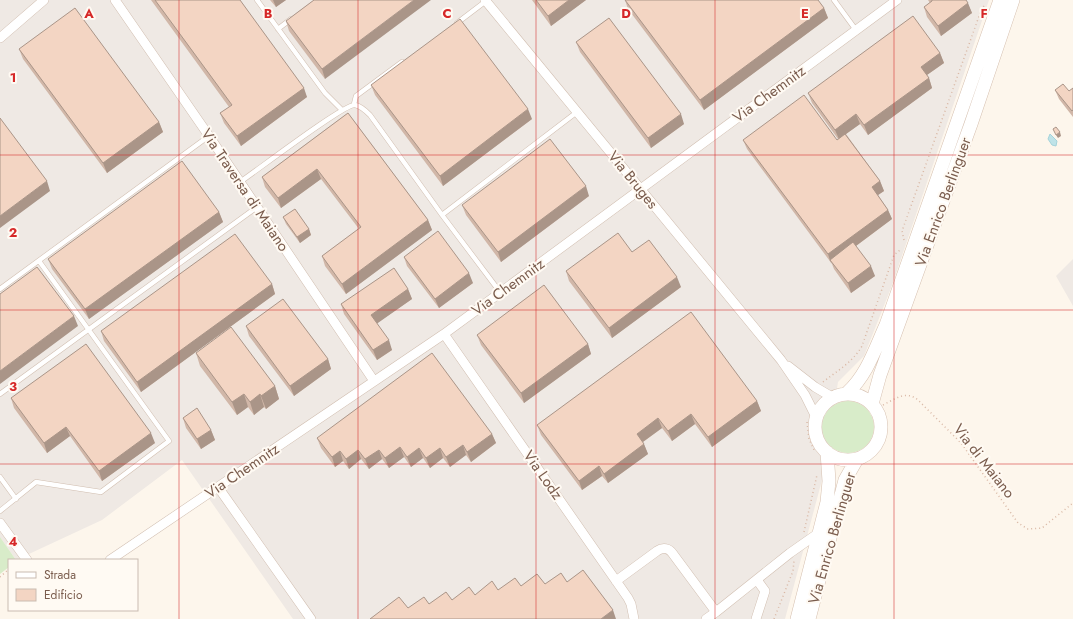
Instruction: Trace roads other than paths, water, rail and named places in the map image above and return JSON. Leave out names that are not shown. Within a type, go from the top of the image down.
[{"type":"main road","name":"Via Enrico Berlinguer","points":[[822,454],[850,460],[857,459],[870,451],[879,438],[881,423],[874,406],[879,379],[971,124],[1013,0]]},
{"type":"main road","name":"Via Enrico Berlinguer","points":[[847,393],[862,376],[886,325],[994,1]]},
{"type":"main road","points":[[812,419],[823,405],[832,397],[847,393],[862,396],[874,406]]},
{"type":"main road","name":"Via Enrico Berlinguer","points":[[797,619],[820,532],[829,488],[822,454],[812,419]]},
{"type":"main road","name":"Via Enrico Berlinguer","points":[[809,619],[845,480],[857,459]]},
{"type":"street","points":[[0,38],[44,0]]},
{"type":"street","name":"Via Traversa di Maiano","points":[[115,0],[209,136],[374,381]]},
{"type":"street","name":"Via Chemnitz","points":[[111,559],[444,334],[897,0]]},
{"type":"street","name":"Via Bruges","points":[[486,1],[780,360],[805,395],[812,419]]},
{"type":"street","name":"Via Lodz","points":[[444,334],[616,581],[631,604],[634,619]]},
{"type":"street","name":"Via Bruges","points":[[780,360],[815,387],[832,397]]},
{"type":"street","points":[[218,486],[311,619]]},
{"type":"street","points":[[0,523],[26,559]]},
{"type":"street","points":[[706,619],[790,553],[820,532]]},
{"type":"street","points":[[616,581],[661,548],[667,549],[673,554],[716,612]]},
{"type":"street","points":[[756,619],[765,591],[757,580]]},
{"type":"lane","points":[[256,0],[325,93],[342,110]]},
{"type":"lane","points":[[834,0],[856,30]]},
{"type":"lane","points":[[450,28],[486,1]]},
{"type":"lane","points":[[278,29],[295,16]]},
{"type":"lane","points":[[354,104],[356,96],[406,60]]},
{"type":"lane","points":[[240,182],[342,110],[354,104],[363,108],[370,115],[500,292]]},
{"type":"lane","points":[[442,215],[577,112]]},
{"type":"lane","points":[[0,290],[209,136]]},
{"type":"lane","points":[[0,394],[257,207]]},
{"type":"lane","points":[[0,511],[36,482],[101,492],[169,441],[39,261]]},
{"type":"lane","points":[[0,477],[16,499]]},
{"type":"water","points":[[1050,134],[1057,141],[1056,146],[1052,145],[1048,139]]}]
